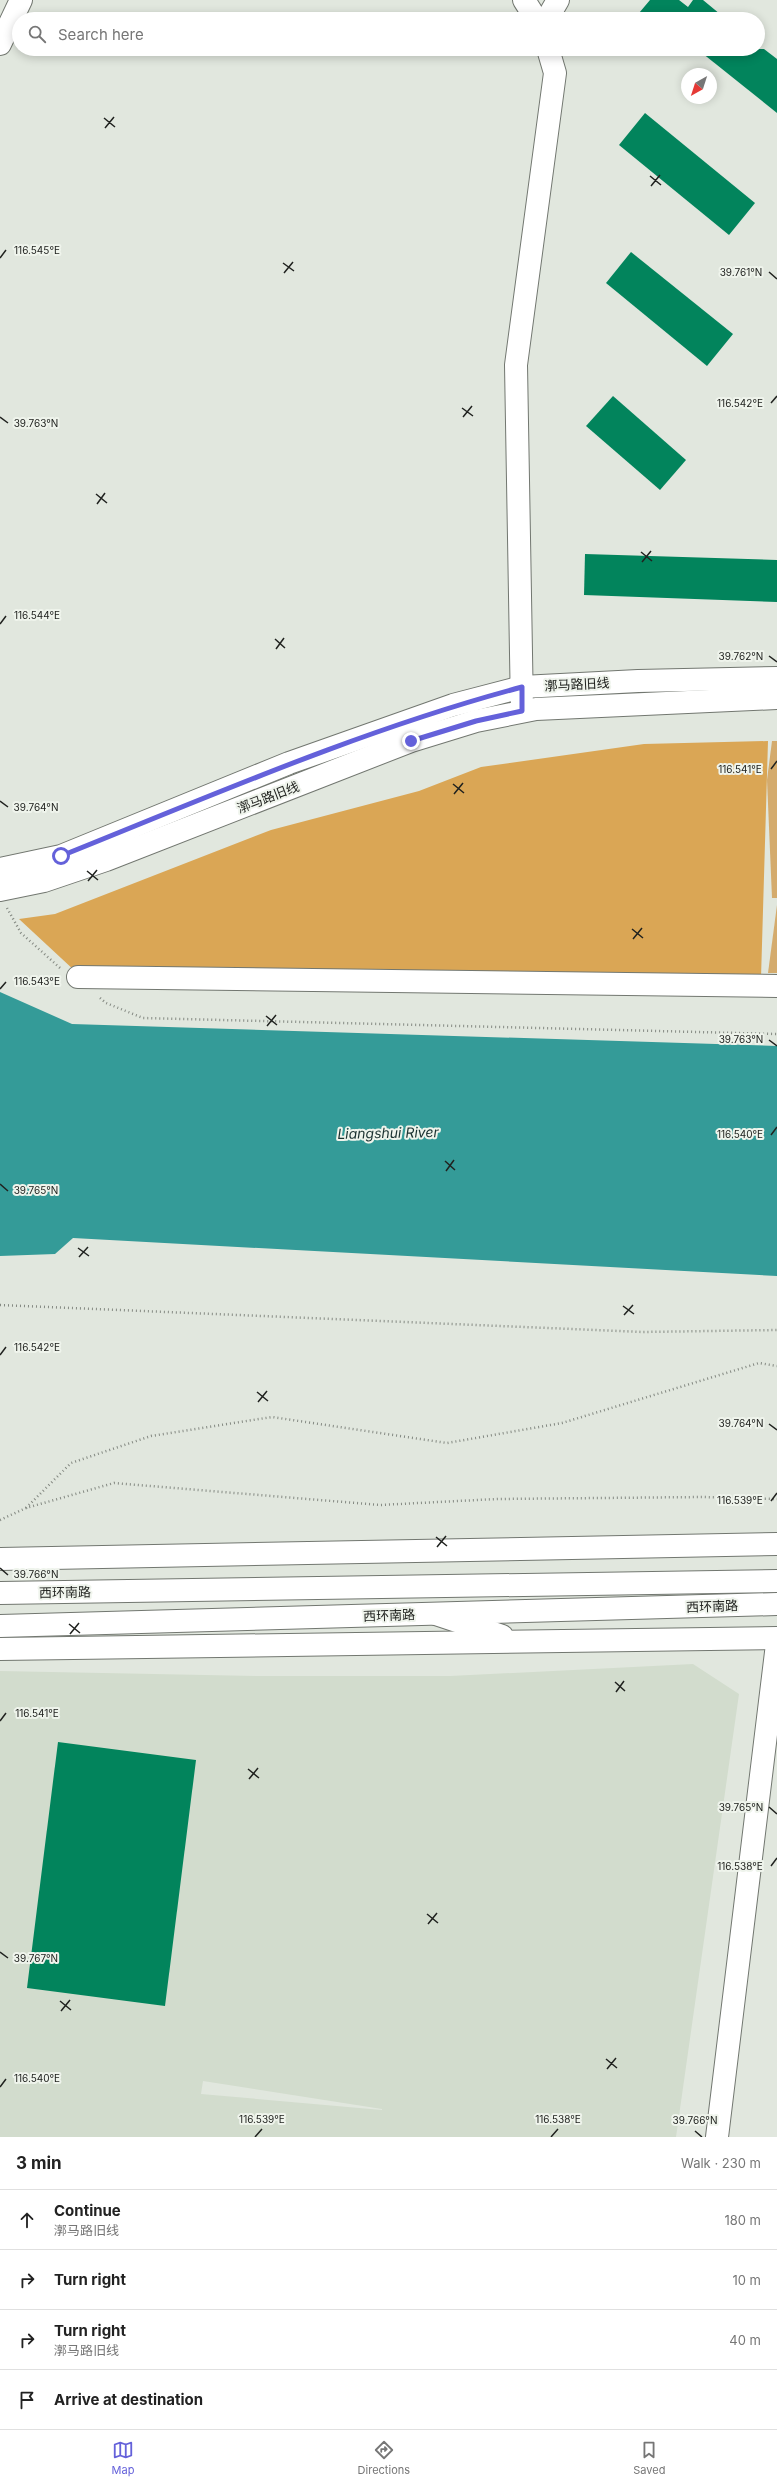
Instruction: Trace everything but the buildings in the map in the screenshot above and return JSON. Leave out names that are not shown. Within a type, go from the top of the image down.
[{"type":"street","points":[[15,12],[21,0]]},
{"type":"street","points":[[524,0],[532,12]]},
{"type":"street","points":[[551,12],[558,0]]},
{"type":"street","points":[[0,44],[12,19]]},
{"type":"street","points":[[522,711],[516,365],[555,73],[550,56]]},
{"type":"street","name":"漷马路旧线","points":[[0,869],[61,856],[289,763],[454,705],[522,687],[638,681],[777,678]]},
{"type":"street","name":"漷马路旧线","points":[[3,899],[44,881],[106,860],[411,741],[476,721],[522,711],[624,704],[777,698]]},
{"type":"street","points":[[78,977],[777,986]]},
{"type":"street","points":[[0,1559],[777,1544]]},
{"type":"street","name":"西环南路","points":[[0,1593],[777,1581]]},
{"type":"street","name":"西环南路","points":[[0,1626],[777,1604]]},
{"type":"street","points":[[435,1614],[518,1641]]},
{"type":"street","points":[[0,1649],[777,1638]]},
{"type":"street","points":[[717,2137],[777,1644]]},
{"type":"path","points":[[3,899],[22,933],[66,974],[78,977],[106,1003],[142,1018],[777,1034]]},
{"type":"path","points":[[0,1305],[643,1332],[777,1330]]},
{"type":"path","points":[[26,1508],[71,1462],[151,1436],[272,1417],[447,1443],[562,1424],[759,1363],[777,1366]]},
{"type":"path","points":[[0,1520],[26,1508],[114,1482],[380,1505],[497,1499],[703,1497],[777,1499]]},
{"type":"shaded area","points":[[768,741],[761,978],[75,971],[19,919],[55,914],[271,830],[419,791],[481,767],[644,744]]},
{"type":"shaded area","points":[[772,741],[777,741],[777,898],[772,898],[767,780]]},
{"type":"shaded area","points":[[777,905],[777,973],[768,973]]},
{"type":"shaded area","points":[[693,1664],[739,1694],[676,2137],[0,2137],[0,1671],[257,1676],[450,1676]],"holes":[[[203,2081],[382,2110],[201,2094]]]},
{"type":"water","name":"Liangshui River","points":[[0,992],[72,1024],[777,1046],[777,1276],[73,1238],[55,1254],[0,1256]]},
{"type":"route","points":[[61,856],[289,763],[454,705],[522,687],[522,711],[476,721],[411,741]]}]
